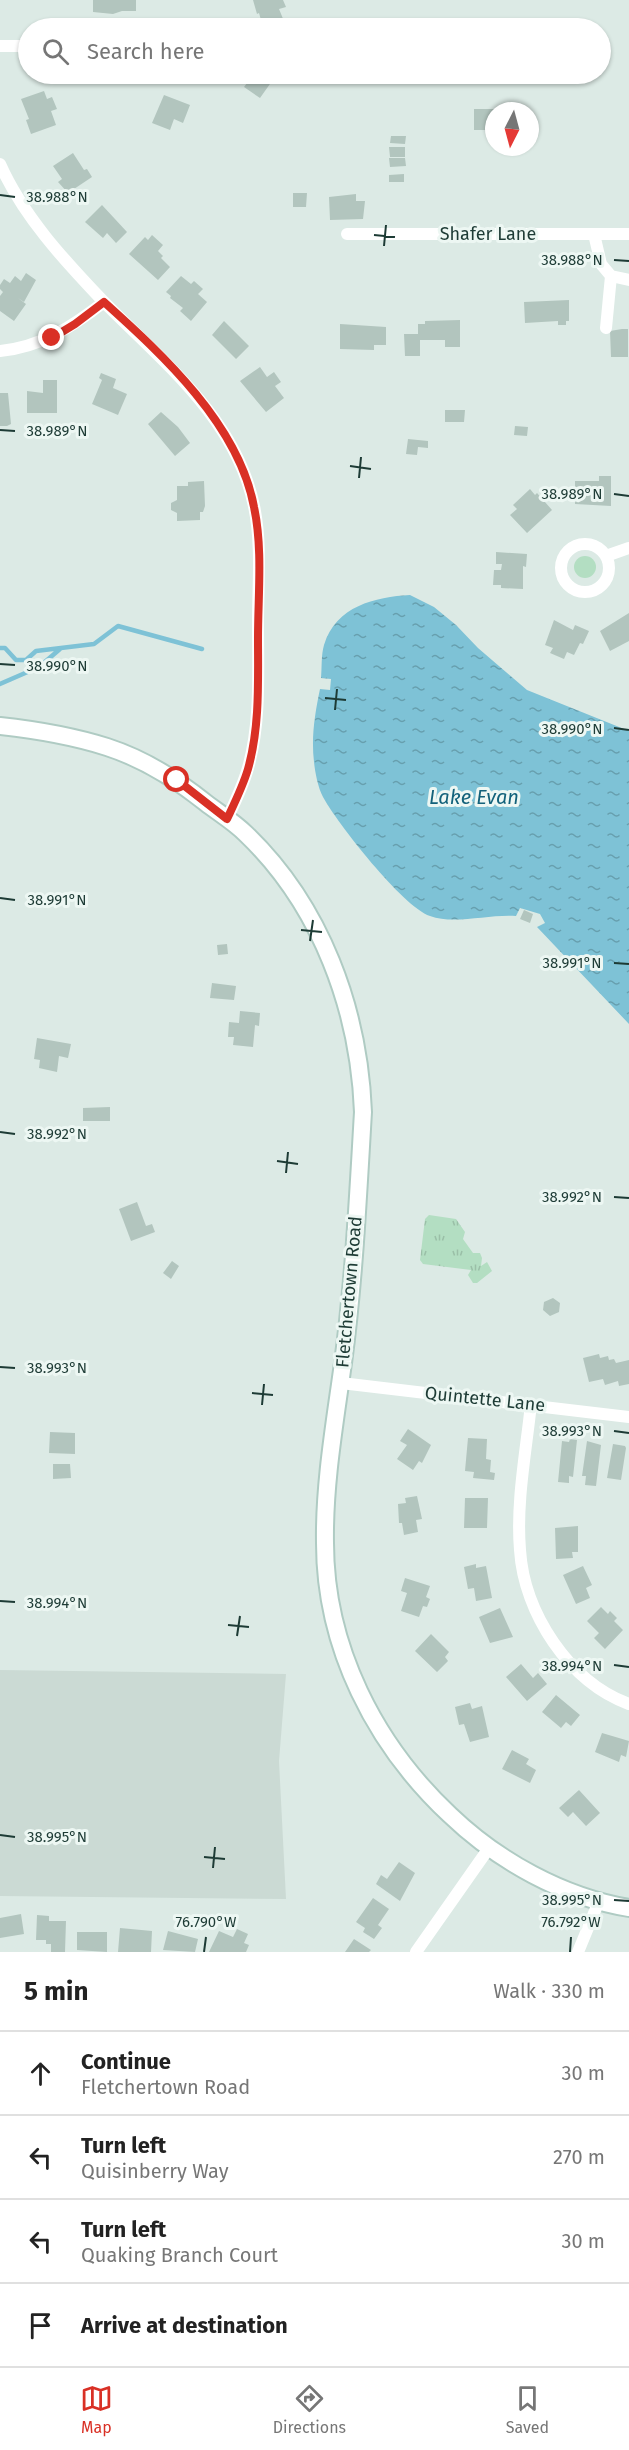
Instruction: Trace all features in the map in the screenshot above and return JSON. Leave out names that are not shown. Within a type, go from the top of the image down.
[{"type":"street","points":[[0,46],[18,46]]},
{"type":"street","points":[[0,164],[19,202],[35,224],[104,302],[174,370],[227,437],[238,458],[254,506],[258,537],[258,700],[248,771],[227,819]]},
{"type":"street","name":"Shafer Lane","points":[[347,234],[629,234]]},
{"type":"street","points":[[594,234],[601,264],[611,276],[629,280]]},
{"type":"street","points":[[606,328],[611,276]]},
{"type":"street","points":[[0,351],[28,346],[52,338],[104,302]]},
{"type":"street","points":[[581,544],[591,545],[600,549],[606,556],[609,574],[605,583],[598,589],[580,592],[571,588],[564,581],[561,563],[565,554],[572,548],[581,544]]},
{"type":"street","points":[[606,556],[629,548]]},
{"type":"street","name":"Fletchertown Road","points":[[0,726],[57,734],[110,748],[177,780],[227,819],[262,851],[305,909],[322,939],[342,988],[362,1074],[363,1112],[351,1283],[326,1504],[325,1543],[328,1592],[343,1653],[362,1698],[399,1760],[430,1797],[489,1848],[523,1869],[599,1901],[629,1908]]},
{"type":"street","name":"Quintette Lane","points":[[341,1383],[629,1417]]},
{"type":"street","points":[[531,1404],[519,1523],[521,1562],[526,1584],[547,1632],[572,1666],[609,1694],[629,1704]]},
{"type":"street","points":[[416,1952],[489,1848]]},
{"type":"street","points":[[578,1952],[599,1901]]},
{"type":"shaded area","points":[[0,1670],[286,1674],[279,1761],[286,1899],[0,1896]]},
{"type":"green space","points":[[585,556],[593,559],[596,567],[593,575],[585,578],[577,575],[574,567],[577,559]]},
{"type":"green space","points":[[429,1215],[456,1219],[465,1232],[463,1239],[473,1253],[480,1253],[481,1266],[487,1262],[492,1271],[477,1283],[473,1283],[468,1275],[471,1270],[423,1264],[420,1260],[425,1219]]},
{"type":"water","name":"Lake Evan","points":[[410,595],[434,607],[527,690],[629,731],[629,1024],[537,927],[545,923],[540,914],[520,908],[516,916],[450,920],[430,916],[418,909],[388,881],[356,844],[323,797],[315,770],[313,734],[320,689],[330,690],[331,679],[321,678],[324,645],[338,621],[358,606],[383,598]]},
{"type":"building","points":[[93,0],[136,0],[136,11],[122,11],[113,14],[93,12]]},
{"type":"building","points":[[253,0],[283,0],[286,7],[279,9],[283,18],[260,18],[259,13],[257,14]]},
{"type":"building","points":[[246,84],[270,84],[260,98],[244,87]]},
{"type":"building","points":[[44,91],[47,99],[52,97],[57,109],[51,111],[56,125],[31,134],[26,120],[29,119],[21,99]]},
{"type":"building","points":[[164,95],[190,105],[183,123],[174,119],[170,130],[152,123]]},
{"type":"building","points":[[474,109],[485,109],[485,130],[474,130]]},
{"type":"building","points":[[391,136],[406,136],[405,144],[390,143]]},
{"type":"building","points":[[389,147],[405,147],[405,157],[390,157]]},
{"type":"building","points":[[73,153],[84,170],[87,169],[92,177],[68,193],[58,182],[62,179],[53,166]]},
{"type":"building","points":[[389,158],[405,158],[406,166],[390,167]]},
{"type":"building","points":[[404,174],[404,182],[389,182],[389,175]]},
{"type":"building","points":[[293,193],[307,193],[306,207],[293,207]]},
{"type":"building","points":[[356,194],[356,201],[365,201],[363,219],[330,220],[329,197]]},
{"type":"building","points":[[102,205],[127,232],[116,243],[107,233],[103,238],[85,222]]},
{"type":"building","points":[[152,235],[163,245],[158,251],[170,267],[158,280],[129,254],[145,237],[148,240]]},
{"type":"building","points":[[26,273],[36,280],[24,302],[18,298],[26,304],[14,321],[0,311],[0,296],[3,292],[0,285],[4,279],[10,283],[15,276],[21,281]]},
{"type":"building","points":[[181,276],[191,284],[194,281],[203,289],[198,294],[207,302],[191,321],[180,311],[183,308],[166,292]]},
{"type":"building","points":[[569,300],[569,321],[566,321],[566,325],[558,325],[558,321],[525,323],[524,302]]},
{"type":"building","points":[[460,320],[460,347],[445,347],[445,340],[420,340],[420,356],[405,356],[404,334],[418,334],[418,324],[425,324],[425,321]]},
{"type":"building","points":[[224,321],[249,346],[236,359],[212,335]]},
{"type":"building","points":[[340,324],[386,327],[386,345],[374,345],[374,350],[340,349]]},
{"type":"building","points":[[628,329],[628,357],[611,357],[610,331]]},
{"type":"building","points":[[260,367],[267,377],[274,372],[281,382],[275,386],[284,398],[266,412],[240,381]]},
{"type":"building","points":[[101,373],[116,379],[113,388],[127,394],[118,415],[92,404],[102,380],[99,378]]},
{"type":"building","points":[[43,380],[57,380],[57,413],[27,413],[27,391],[43,393]]},
{"type":"building","points":[[0,393],[8,393],[11,424],[7,426],[0,426]]},
{"type":"building","points":[[445,410],[465,410],[464,422],[445,422]]},
{"type":"building","points":[[161,412],[178,427],[190,443],[175,456],[148,424]]},
{"type":"building","points":[[515,426],[528,427],[527,436],[514,435]]},
{"type":"building","points":[[408,439],[428,441],[428,448],[418,447],[417,455],[406,454]]},
{"type":"building","points":[[599,476],[611,476],[611,506],[575,504],[575,481],[599,481]]},
{"type":"building","points":[[204,481],[205,506],[203,512],[200,512],[200,520],[177,521],[177,513],[171,510],[171,503],[177,500],[177,486],[188,486],[188,482]]},
{"type":"building","points":[[530,489],[535,495],[537,493],[552,510],[527,533],[510,515],[517,509],[513,505]]},
{"type":"building","points":[[496,552],[527,554],[526,567],[523,566],[523,589],[501,588],[501,585],[493,585],[494,570],[501,570],[502,564],[496,564]]},
{"type":"building","points":[[629,613],[629,641],[610,651],[600,631]]},
{"type":"building","points":[[554,620],[573,630],[575,625],[589,631],[583,644],[580,643],[574,655],[567,652],[564,659],[550,653],[553,648],[545,645]]},
{"type":"building","points":[[524,910],[533,914],[530,923],[520,919]]},
{"type":"building","points":[[227,944],[228,954],[218,955],[217,945]]},
{"type":"building","points":[[212,983],[236,986],[234,1000],[210,998]]},
{"type":"building","points":[[240,1011],[260,1013],[259,1026],[255,1025],[253,1047],[233,1045],[234,1037],[228,1037],[229,1022],[239,1023]]},
{"type":"building","points":[[37,1038],[71,1044],[68,1058],[59,1056],[57,1072],[39,1068],[40,1060],[34,1059]]},
{"type":"building","points":[[110,1107],[110,1121],[83,1121],[83,1108]]},
{"type":"building","points":[[137,1202],[146,1226],[152,1224],[155,1232],[131,1241],[119,1209]]},
{"type":"building","points":[[172,1261],[179,1266],[171,1279],[163,1273]]},
{"type":"building","points":[[553,1298],[560,1303],[559,1312],[550,1316],[543,1310],[544,1302]]},
{"type":"building","points":[[599,1354],[600,1358],[608,1356],[609,1360],[614,1359],[616,1363],[629,1360],[629,1384],[619,1386],[618,1381],[605,1385],[603,1379],[589,1382],[583,1358]]},
{"type":"building","points":[[408,1429],[431,1445],[422,1463],[419,1461],[413,1470],[397,1459],[407,1445],[400,1441]]},
{"type":"building","points":[[50,1432],[75,1433],[75,1454],[49,1453]]},
{"type":"building","points":[[468,1438],[487,1439],[486,1459],[491,1460],[490,1472],[495,1473],[494,1480],[473,1478],[474,1472],[465,1471]]},
{"type":"building","points":[[570,1439],[577,1440],[573,1477],[569,1476],[569,1483],[558,1482],[562,1441],[569,1442]]},
{"type":"building","points":[[587,1441],[601,1445],[596,1486],[585,1485],[586,1476],[582,1476]]},
{"type":"building","points":[[613,1444],[626,1448],[621,1480],[607,1478]]},
{"type":"building","points":[[53,1464],[70,1464],[71,1478],[53,1479]]},
{"type":"building","points":[[417,1496],[422,1519],[416,1520],[418,1532],[404,1535],[402,1523],[399,1523],[398,1504],[406,1503],[405,1498]]},
{"type":"building","points":[[465,1498],[488,1498],[487,1528],[464,1528]]},
{"type":"building","points":[[578,1526],[578,1552],[572,1552],[573,1558],[556,1559],[555,1528]]},
{"type":"building","points":[[476,1564],[476,1568],[486,1566],[492,1598],[476,1601],[474,1588],[468,1589],[464,1567]]},
{"type":"building","points":[[583,1566],[592,1585],[586,1588],[590,1598],[576,1604],[563,1575]]},
{"type":"building","points":[[405,1578],[430,1586],[426,1597],[430,1599],[427,1607],[423,1606],[419,1617],[401,1611],[407,1593],[401,1591]]},
{"type":"building","points":[[601,1607],[608,1614],[610,1611],[617,1618],[614,1621],[623,1630],[605,1649],[594,1638],[599,1633],[587,1621]]},
{"type":"building","points":[[500,1608],[513,1637],[490,1643],[479,1617]]},
{"type":"building","points":[[431,1634],[449,1652],[445,1657],[448,1661],[437,1672],[415,1651]]},
{"type":"building","points":[[521,1664],[533,1678],[538,1673],[547,1684],[527,1701],[506,1677]]},
{"type":"building","points":[[556,1695],[580,1715],[571,1726],[566,1722],[561,1728],[542,1712]]},
{"type":"building","points":[[470,1703],[472,1709],[482,1706],[489,1737],[470,1742],[464,1724],[459,1725],[455,1707]]},
{"type":"building","points":[[602,1733],[629,1741],[626,1757],[621,1755],[619,1762],[595,1752]]},
{"type":"building","points":[[512,1750],[529,1759],[526,1764],[536,1770],[530,1783],[502,1769]]},
{"type":"building","points":[[579,1790],[600,1813],[586,1826],[573,1812],[568,1817],[559,1808]]},
{"type":"building","points":[[399,1862],[415,1873],[400,1901],[376,1884],[381,1875],[387,1879]]},
{"type":"building","points":[[373,1898],[389,1909],[378,1925],[382,1928],[374,1939],[363,1932],[365,1928],[356,1922]]},
{"type":"building","points":[[21,1914],[24,1934],[0,1938],[0,1918]]},
{"type":"building","points":[[37,1915],[49,1916],[49,1921],[66,1921],[65,1952],[51,1952],[51,1944],[46,1944],[46,1940],[36,1940]]},
{"type":"building","points":[[120,1928],[152,1931],[151,1952],[118,1952]]},
{"type":"building","points":[[237,1929],[248,1934],[244,1943],[249,1945],[246,1952],[209,1952],[219,1931],[233,1937]]},
{"type":"building","points":[[168,1931],[198,1939],[195,1952],[163,1950]]},
{"type":"building","points":[[77,1932],[107,1932],[107,1952],[77,1950]]},
{"type":"building","points":[[354,1939],[371,1950],[369,1952],[345,1952]]},
{"type":"waterway","points":[[0,648],[5,648],[16,660],[26,660],[36,651],[94,644],[118,626],[202,649]]},
{"type":"waterway","points":[[0,684],[39,667],[60,649]]},
{"type":"route","points":[[52,338],[104,302],[174,370],[210,414],[227,437],[248,483],[258,537],[258,700],[248,771],[227,819],[177,780]]}]
